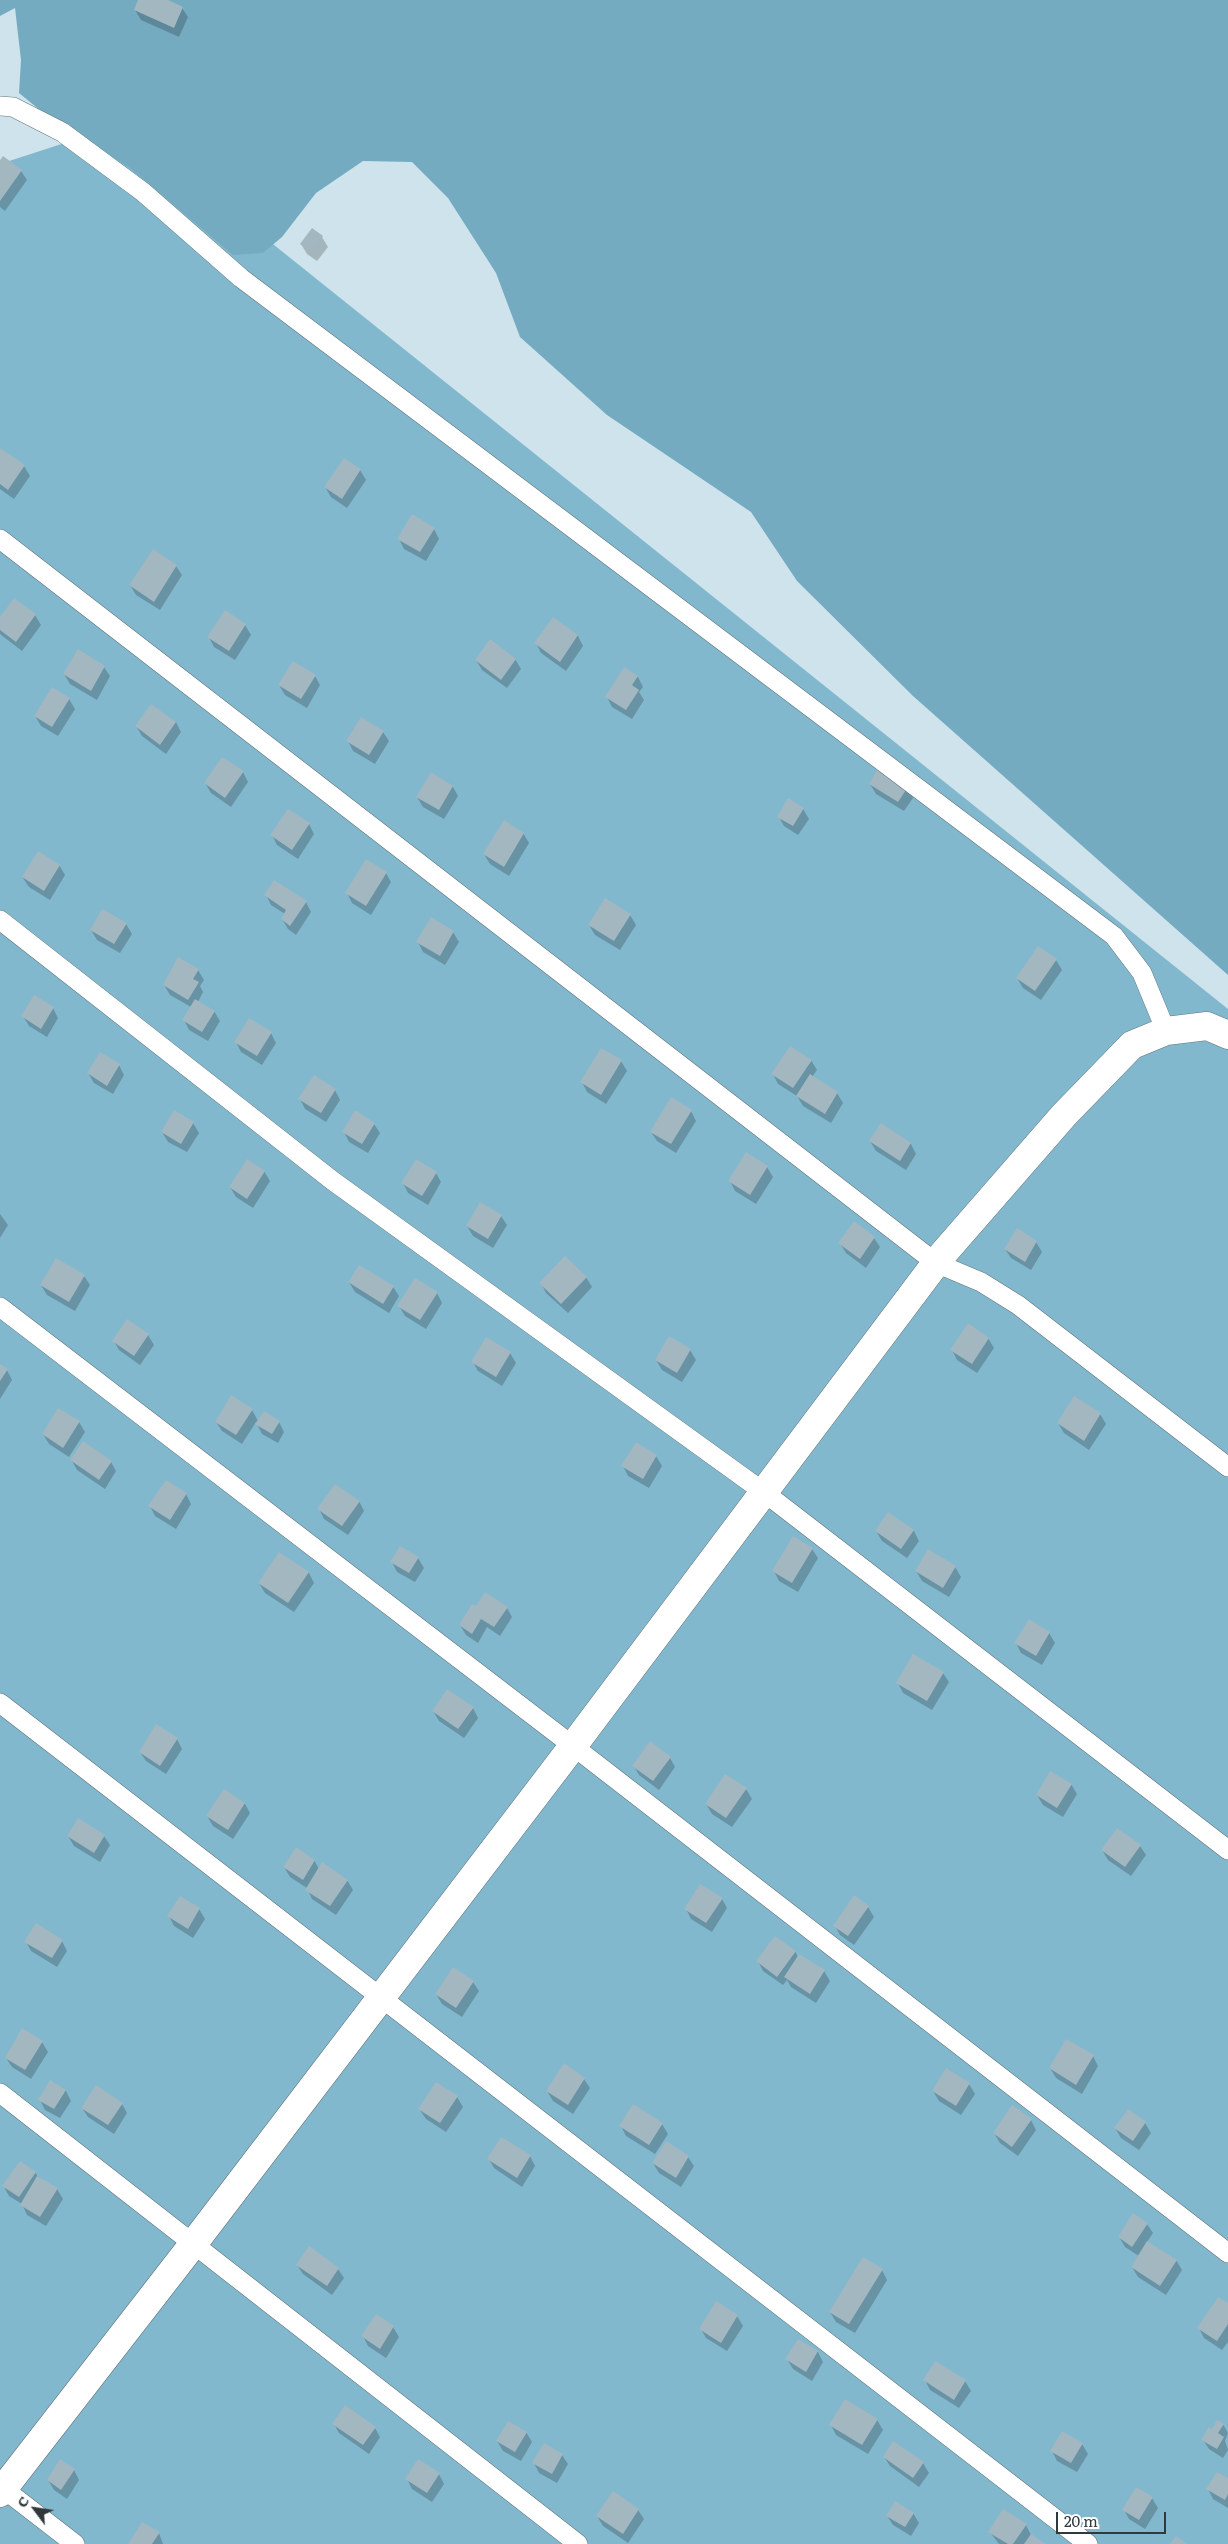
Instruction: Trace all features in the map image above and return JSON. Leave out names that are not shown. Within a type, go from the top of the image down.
[{"type":"street","points":[[1,2489],[194,2243],[765,1494],[936,1263],[1064,1114],[1132,1045],[1166,1031],[1207,1026],[1228,1035]]},
{"type":"lane","points":[[0,106],[13,108],[62,132],[129,181],[241,278],[1114,936],[1142,973],[1166,1031]]},
{"type":"lane","points":[[0,539],[936,1263],[981,1282],[1018,1305],[1228,1467]]},
{"type":"lane","points":[[0,920],[334,1181],[765,1494],[1228,1850]]},
{"type":"lane","points":[[0,1307],[573,1746],[1228,2253]]},
{"type":"lane","points":[[0,1703],[1088,2544]]},
{"type":"lane","points":[[0,2093],[578,2544]]},
{"type":"lane","points":[[1,2489],[75,2544]]},
{"type":"shaded area","points":[[0,0],[1228,0],[1228,975],[913,696],[797,581],[751,512],[607,415],[520,337],[496,273],[448,198],[412,162],[363,161],[316,193],[282,237],[263,253],[233,255],[130,168],[46,115],[19,93],[21,60],[15,8],[0,16]]},
{"type":"shaded area","points":[[123,124],[1228,1009],[1228,2544],[0,2544],[0,164]]},
{"type":"building","points":[[138,0],[168,0],[183,7],[174,28],[134,10]]},
{"type":"building","points":[[3,156],[22,170],[0,201],[0,160]]},
{"type":"building","points":[[312,228],[323,236],[311,252],[300,244]]},
{"type":"building","points":[[0,448],[25,465],[8,490],[0,484]]},
{"type":"building","points":[[344,458],[361,469],[342,499],[324,487]]},
{"type":"building","points":[[412,514],[435,528],[420,552],[397,539]]},
{"type":"building","points":[[153,549],[177,565],[154,602],[129,585]]},
{"type":"building","points":[[14,598],[36,614],[16,642],[0,630],[0,617]]},
{"type":"building","points":[[225,610],[246,624],[229,651],[207,637]]},
{"type":"building","points":[[553,617],[578,635],[560,662],[534,643]]},
{"type":"building","points":[[490,639],[516,659],[501,680],[475,660]]},
{"type":"building","points":[[78,649],[105,666],[91,691],[63,674]]},
{"type":"building","points":[[293,661],[316,675],[301,699],[278,685]]},
{"type":"building","points":[[624,667],[638,676],[632,685],[639,690],[626,710],[605,697]]},
{"type":"building","points":[[52,687],[70,698],[52,727],[34,716]]},
{"type":"building","points":[[151,704],[176,722],[160,745],[135,726]]},
{"type":"building","points":[[361,717],[384,731],[369,755],[346,741]]},
{"type":"building","points":[[222,757],[244,771],[225,798],[204,783]]},
{"type":"building","points":[[878,768],[908,787],[898,802],[869,784]]},
{"type":"building","points":[[431,772],[453,786],[439,810],[416,797]]},
{"type":"building","points":[[788,798],[804,808],[793,826],[777,817]]},
{"type":"building","points":[[288,809],[310,823],[292,850],[270,835]]},
{"type":"building","points":[[504,820],[524,833],[504,867],[483,854]]},
{"type":"building","points":[[38,851],[60,865],[44,891],[22,877]]},
{"type":"building","points":[[366,859],[387,872],[366,906],[345,893]]},
{"type":"building","points":[[274,880],[307,901],[290,926],[281,919],[286,910],[264,895]]},
{"type":"building","points":[[605,898],[631,914],[614,941],[588,925]]},
{"type":"building","points":[[102,909],[127,923],[114,944],[90,930]]},
{"type":"building","points":[[431,917],[454,931],[440,956],[416,942]]},
{"type":"building","points":[[1038,946],[1057,959],[1035,991],[1016,978]]},
{"type":"building","points":[[178,957],[199,969],[193,979],[199,982],[188,1000],[163,985]]},
{"type":"building","points":[[34,995],[54,1007],[41,1029],[21,1016]]},
{"type":"building","points":[[195,999],[215,1011],[202,1032],[182,1020]]},
{"type":"building","points":[[249,1018],[272,1032],[257,1056],[234,1042]]},
{"type":"building","points":[[790,1046],[812,1060],[793,1088],[771,1074]]},
{"type":"building","points":[[601,1048],[622,1060],[601,1095],[580,1082]]},
{"type":"building","points":[[100,1052],[120,1064],[107,1086],[87,1073]]},
{"type":"building","points":[[810,1074],[838,1092],[825,1114],[796,1096]]},
{"type":"building","points":[[314,1075],[336,1089],[321,1113],[298,1099]]},
{"type":"building","points":[[671,1097],[692,1110],[671,1144],[650,1132]]},
{"type":"building","points":[[174,1110],[194,1122],[181,1144],[161,1132]]},
{"type":"building","points":[[355,1110],[375,1123],[362,1144],[342,1132]]},
{"type":"building","points":[[881,1123],[911,1143],[900,1161],[869,1141]]},
{"type":"building","points":[[746,1152],[768,1166],[750,1195],[728,1181]]},
{"type":"building","points":[[247,1159],[265,1171],[247,1199],[229,1187]]},
{"type":"building","points":[[416,1159],[437,1172],[422,1196],[401,1183]]},
{"type":"building","points":[[480,1202],[502,1215],[488,1239],[466,1226]]},
{"type":"building","points":[[854,1221],[875,1237],[860,1259],[838,1243]]},
{"type":"building","points":[[1017,1228],[1037,1241],[1025,1262],[1004,1249]]},
{"type":"building","points":[[565,1256],[587,1277],[561,1304],[539,1283]]},
{"type":"building","points":[[56,1258],[85,1275],[69,1302],[40,1285]]},
{"type":"building","points":[[359,1265],[394,1286],[383,1304],[348,1282]]},
{"type":"building","points":[[415,1278],[438,1292],[420,1320],[397,1306]]},
{"type":"building","points":[[127,1319],[149,1334],[134,1356],[112,1341]]},
{"type":"building","points":[[968,1323],[989,1338],[972,1364],[950,1350]]},
{"type":"building","points":[[669,1336],[691,1349],[677,1373],[655,1360]]},
{"type":"building","points":[[486,1337],[511,1352],[496,1377],[471,1362]]},
{"type":"building","points":[[0,1364],[8,1369],[0,1381]]},
{"type":"building","points":[[231,1395],[253,1409],[236,1435],[215,1422]]},
{"type":"building","points":[[1074,1396],[1101,1413],[1084,1441],[1057,1423]]},
{"type":"building","points":[[58,1408],[80,1421],[63,1448],[42,1434]]},
{"type":"building","points":[[264,1411],[280,1421],[272,1434],[255,1424]]},
{"type":"building","points":[[83,1441],[112,1461],[99,1480],[70,1460]]},
{"type":"building","points":[[636,1442],[657,1455],[643,1479],[621,1466]]},
{"type":"building","points":[[166,1480],[187,1493],[170,1520],[148,1506]]},
{"type":"building","points":[[335,1484],[360,1501],[342,1526],[317,1509]]},
{"type":"building","points":[[888,1512],[914,1530],[901,1549],[875,1531]]},
{"type":"building","points":[[793,1536],[813,1548],[792,1583],[772,1571]]},
{"type":"building","points":[[400,1546],[419,1557],[409,1573],[390,1562]]},
{"type":"building","points":[[928,1549],[956,1566],[943,1588],[915,1571]]},
{"type":"building","points":[[279,1552],[309,1572],[288,1603],[258,1583]]},
{"type":"building","points":[[485,1592],[508,1607],[494,1627],[481,1619],[472,1634],[459,1625],[472,1604],[476,1606]]},
{"type":"building","points":[[1029,1619],[1050,1632],[1036,1656],[1014,1643]]},
{"type":"building","points":[[913,1654],[944,1672],[927,1701],[896,1683]]},
{"type":"building","points":[[447,1689],[474,1707],[458,1729],[432,1711]]},
{"type":"building","points":[[156,1724],[178,1738],[160,1766],[139,1752]]},
{"type":"building","points":[[650,1741],[671,1757],[653,1781],[632,1766]]},
{"type":"building","points":[[1050,1771],[1072,1784],[1057,1808],[1036,1795]]},
{"type":"building","points":[[725,1774],[747,1788],[726,1818],[705,1804]]},
{"type":"building","points":[[224,1789],[245,1803],[228,1830],[206,1816]]},
{"type":"building","points":[[78,1818],[105,1835],[94,1853],[67,1836]]},
{"type":"building","points":[[1117,1828],[1141,1845],[1125,1867],[1101,1850]]},
{"type":"building","points":[[296,1847],[315,1860],[303,1880],[283,1867]]},
{"type":"building","points":[[322,1862],[348,1880],[330,1906],[305,1890]]},
{"type":"building","points":[[700,1884],[723,1898],[706,1923],[684,1909]]},
{"type":"building","points":[[854,1895],[869,1906],[848,1936],[833,1926]]},
{"type":"building","points":[[180,1896],[200,1908],[188,1929],[167,1916]]},
{"type":"building","points":[[36,1923],[63,1940],[52,1958],[24,1942]]},
{"type":"building","points":[[775,1936],[796,1951],[777,1977],[756,1961]]},
{"type":"building","points":[[799,1954],[825,1970],[810,1994],[784,1977]]},
{"type":"building","points":[[453,1967],[474,1981],[456,2008],[435,1994]]},
{"type":"building","points":[[22,2028],[43,2041],[25,2070],[5,2058]]},
{"type":"building","points":[[1066,2039],[1094,2055],[1076,2085],[1049,2068]]},
{"type":"building","points":[[564,2063],[585,2078],[568,2105],[546,2091]]},
{"type":"building","points":[[946,2068],[970,2083],[956,2106],[932,2091]]},
{"type":"building","points":[[50,2080],[66,2090],[54,2109],[38,2100]]},
{"type":"building","points":[[436,2082],[458,2096],[440,2123],[418,2109]]},
{"type":"building","points":[[96,2085],[123,2103],[108,2125],[81,2108]]},
{"type":"building","points":[[633,2104],[663,2123],[649,2145],[619,2126]]},
{"type":"building","points":[[1012,2105],[1032,2119],[1012,2147],[993,2133]]},
{"type":"building","points":[[1128,2109],[1146,2122],[1133,2141],[1114,2128]]},
{"type":"building","points":[[501,2137],[531,2155],[517,2178],[487,2159]]},
{"type":"building","points":[[666,2141],[689,2156],[676,2178],[652,2163]]},
{"type":"building","points":[[20,2161],[36,2172],[19,2197],[2,2186]]},
{"type":"building","points":[[37,2176],[58,2188],[40,2217],[20,2205]]},
{"type":"building","points":[[1133,2213],[1148,2223],[1132,2247],[1118,2237]]},
{"type":"building","points":[[1147,2241],[1177,2260],[1160,2286],[1131,2267]]},
{"type":"building","points":[[309,2246],[339,2268],[327,2286],[296,2265]]},
{"type":"building","points":[[863,2257],[883,2269],[849,2324],[829,2312]]},
{"type":"building","points":[[1218,2297],[1228,2303],[1228,2324],[1217,2341],[1197,2328]]},
{"type":"building","points":[[716,2301],[738,2315],[721,2343],[699,2329]]},
{"type":"building","points":[[376,2314],[394,2326],[380,2349],[361,2336]]},
{"type":"building","points":[[798,2339],[818,2351],[806,2372],[785,2359]]},
{"type":"building","points":[[935,2361],[966,2380],[954,2400],[923,2380]]},
{"type":"building","points":[[845,2399],[878,2419],[862,2445],[829,2425]]},
{"type":"building","points":[[345,2405],[376,2427],[363,2445],[332,2424]]},
{"type":"building","points":[[1217,2420],[1224,2424],[1218,2433],[1224,2437],[1217,2449],[1201,2440],[1209,2427],[1212,2429]]},
{"type":"building","points":[[508,2421],[527,2432],[515,2452],[496,2441]]},
{"type":"building","points":[[1062,2431],[1083,2443],[1071,2463],[1050,2451]]},
{"type":"building","points":[[893,2441],[924,2462],[913,2478],[883,2457]]},
{"type":"building","points":[[544,2443],[563,2454],[552,2474],[532,2463]]},
{"type":"building","points":[[60,2459],[75,2469],[61,2490],[47,2480]]},
{"type":"building","points":[[418,2459],[440,2473],[427,2493],[405,2479]]},
{"type":"building","points":[[1217,2472],[1228,2478],[1228,2494],[1225,2500],[1206,2489]]},
{"type":"building","points":[[1136,2487],[1153,2497],[1139,2520],[1122,2510]]},
{"type":"building","points":[[613,2491],[639,2509],[623,2534],[596,2516]]},
{"type":"building","points":[[895,2501],[914,2513],[905,2527],[886,2516]]},
{"type":"building","points":[[1003,2509],[1027,2524],[1013,2544],[1008,2544],[988,2532]]},
{"type":"building","points":[[142,2522],[160,2532],[152,2544],[128,2544]]},
{"type":"building","points":[[1031,2534],[1046,2544],[1024,2544]]},
{"type":"building","points":[[1176,2536],[1187,2544],[1170,2544]]}]
